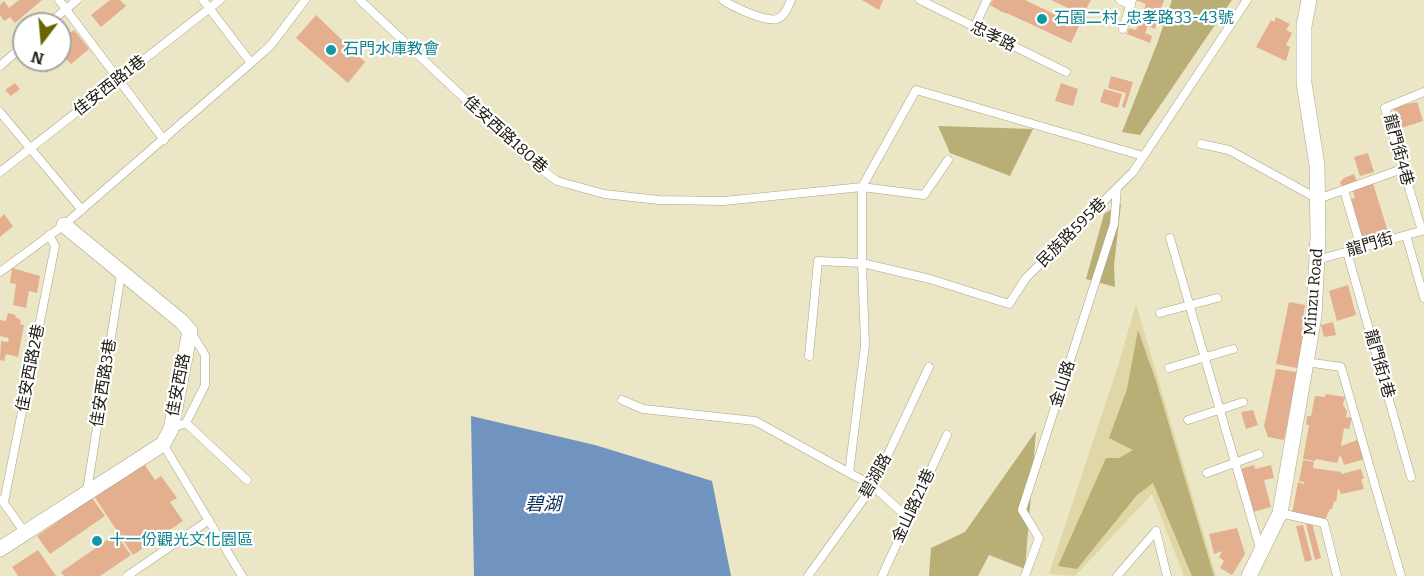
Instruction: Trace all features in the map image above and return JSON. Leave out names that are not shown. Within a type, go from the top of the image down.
[{"type":"street","name":"Minzu Road","points":[[1249,576],[1281,513],[1314,316],[1317,260],[1317,165],[1304,83],[1304,26],[1309,0]]},
{"type":"street","name":"佳安西路","points":[[0,549],[163,444],[171,429],[190,331],[181,321],[64,225]]},
{"type":"lane","points":[[59,0],[164,140]]},
{"type":"lane","points":[[62,12],[77,0]]},
{"type":"lane","points":[[203,0],[252,63]]},
{"type":"lane","name":"佳安西路1巷","points":[[0,172],[220,0]]},
{"type":"lane","points":[[0,272],[64,225],[252,63],[271,45],[305,0]]},
{"type":"lane","name":"佳安西路180巷","points":[[360,0],[533,163],[557,182],[604,194],[658,200],[724,201],[862,187],[924,195],[948,160]]},
{"type":"lane","points":[[723,0],[764,18],[777,19],[785,14],[791,0]]},
{"type":"lane","name":"忠孝路","points":[[920,0],[1066,72]]},
{"type":"lane","points":[[974,28],[987,0]]},
{"type":"lane","points":[[1120,0],[1131,3],[1123,29]]},
{"type":"lane","name":"民族路595巷","points":[[809,356],[818,261],[861,263],[930,279],[1009,304],[1026,278],[1133,172],[1247,0]]},
{"type":"lane","points":[[0,66],[12,56]]},
{"type":"lane","points":[[849,473],[865,345],[861,263],[862,187],[916,90],[1143,156]]},
{"type":"lane","name":"龍門街4巷","points":[[1423,230],[1402,169],[1386,108],[1424,92]]},
{"type":"lane","points":[[0,112],[82,210]]},
{"type":"lane","points":[[1200,144],[1229,150],[1318,199],[1402,169]]},
{"type":"lane","name":"金山路","points":[[1026,576],[1039,538],[1022,510],[1114,224],[1117,188]]},
{"type":"lane","points":[[1344,190],[1361,248]]},
{"type":"lane","name":"龍門街","points":[[1317,260],[1423,230]]},
{"type":"lane","name":"佳安西路2巷","points":[[2,500],[55,246],[49,235]]},
{"type":"lane","points":[[1406,235],[1424,298]]},
{"type":"lane","points":[[1170,238],[1262,553]]},
{"type":"lane","name":"龍門街1巷","points":[[1347,252],[1411,477]]},
{"type":"lane","name":"佳安西路3巷","points":[[87,492],[122,274]]},
{"type":"lane","points":[[1160,313],[1217,298]]},
{"type":"lane","points":[[171,429],[186,423],[205,385],[205,356],[190,331]]},
{"type":"lane","points":[[1169,368],[1233,349]]},
{"type":"lane","points":[[1306,362],[1341,367],[1401,576]]},
{"type":"lane","name":"碧湖路","points":[[808,576],[873,486],[929,367]]},
{"type":"lane","points":[[622,400],[643,409],[755,420],[873,486],[908,518]]},
{"type":"lane","points":[[1188,420],[1243,402]]},
{"type":"lane","points":[[186,423],[247,480]]},
{"type":"lane","name":"金山路21巷","points":[[882,576],[947,435]]},
{"type":"lane","points":[[163,444],[242,576]]},
{"type":"lane","points":[[1207,472],[1259,454]]},
{"type":"lane","points":[[2,500],[25,533]]},
{"type":"lane","points":[[1281,513],[1324,523],[1337,576]]},
{"type":"lane","points":[[127,576],[208,520]]},
{"type":"lane","points":[[1117,576],[1156,531],[1167,576]]},
{"type":"shaded area","points":[[1172,0],[1232,0],[1140,135],[1122,132],[1157,44]]},
{"type":"shaded area","points":[[938,126],[1033,129],[1010,176],[950,153]]},
{"type":"shaded area","points":[[1121,204],[1114,265],[1115,287],[1086,279],[1104,214]]},
{"type":"shaded area","points":[[1136,304],[1216,576],[1184,576],[1152,494],[1075,576],[1049,574],[1118,366]]},
{"type":"shaded area","points":[[1138,330],[1156,381],[1214,576],[1192,576],[1153,483],[1137,495],[1077,569],[1058,566],[1106,458],[1119,458],[1133,450],[1109,438],[1127,389]]},
{"type":"shaded area","points":[[1036,431],[1025,569],[989,555],[978,576],[929,576],[931,548],[965,532]]},
{"type":"water","name":"碧湖","points":[[471,416],[595,445],[712,481],[731,576],[474,576]]},
{"type":"building","points":[[19,0],[42,0],[28,12],[12,12],[12,19],[10,17],[4,21],[0,15],[0,5],[4,1],[9,8]]},
{"type":"building","points":[[110,0],[120,0],[126,6],[101,27],[91,15]]},
{"type":"building","points":[[862,0],[883,0],[879,10]]},
{"type":"building","name":"石園二村_忠孝路33-43號","points":[[993,0],[1025,0],[1079,26],[1071,43],[1002,12],[990,5]]},
{"type":"building","points":[[1051,0],[1091,0],[1083,15]]},
{"type":"building","points":[[1136,0],[1164,0],[1161,9],[1155,8],[1152,18],[1158,20],[1155,29],[1148,26],[1145,33],[1152,36],[1150,43],[1127,34],[1129,28],[1136,30],[1139,23],[1132,20],[1135,9],[1143,12],[1146,4]]},
{"type":"building","name":"石門水庫教會","points":[[316,15],[365,62],[348,83],[296,38]]},
{"type":"building","points":[[1276,17],[1290,24],[1286,30],[1292,33],[1286,45],[1290,47],[1286,61],[1256,47],[1271,20],[1274,22]]},
{"type":"building","points":[[74,30],[89,49],[72,63],[72,32]]},
{"type":"building","points":[[1111,76],[1133,82],[1125,108],[1122,107],[1126,93],[1108,88]]},
{"type":"building","points":[[15,83],[20,89],[11,96],[5,90]]},
{"type":"building","points":[[1061,83],[1078,89],[1073,106],[1055,101]]},
{"type":"building","points":[[1104,89],[1122,94],[1118,108],[1100,102]]},
{"type":"building","points":[[1417,102],[1423,121],[1401,128],[1393,107]]},
{"type":"building","points":[[1368,153],[1374,172],[1360,176],[1354,157]]},
{"type":"building","points":[[1354,174],[1357,182],[1342,187],[1340,182]]},
{"type":"building","points":[[1373,183],[1388,232],[1360,239],[1350,199],[1355,198],[1352,189]]},
{"type":"building","points":[[4,214],[13,226],[0,237],[0,218]]},
{"type":"building","points":[[12,268],[40,276],[37,293],[29,291],[26,308],[13,305],[16,284],[10,283]]},
{"type":"building","points":[[1348,285],[1356,315],[1337,321],[1329,291]]},
{"type":"building","points":[[1289,302],[1305,305],[1302,328],[1304,335],[1297,368],[1276,364]]},
{"type":"building","points":[[8,313],[16,315],[15,317],[21,320],[20,324],[24,325],[18,357],[6,354],[4,361],[0,360],[1,341],[8,342],[9,338],[0,336],[0,320],[6,321]]},
{"type":"building","points":[[1333,322],[1336,335],[1324,337],[1321,325]]},
{"type":"building","points":[[1276,369],[1297,372],[1284,440],[1268,437],[1264,426]]},
{"type":"building","points":[[1326,394],[1345,397],[1343,405],[1347,411],[1346,417],[1352,418],[1349,429],[1344,428],[1341,446],[1360,439],[1365,459],[1344,465],[1341,456],[1337,463],[1303,459],[1309,425],[1306,425],[1307,416],[1311,416],[1315,396],[1325,397]]},
{"type":"building","points":[[1253,410],[1258,425],[1246,429],[1241,412]]},
{"type":"building","points":[[1303,460],[1314,462],[1313,468],[1341,472],[1341,474],[1361,469],[1364,489],[1341,494],[1338,488],[1336,502],[1334,501],[1325,520],[1292,514],[1298,482],[1304,484],[1299,481]]},
{"type":"building","points":[[143,462],[155,480],[161,476],[177,498],[170,502],[183,521],[133,555],[94,496]]},
{"type":"building","points":[[1254,465],[1255,469],[1271,465],[1274,478],[1264,480],[1271,507],[1253,512],[1240,469]]},
{"type":"building","points":[[92,498],[105,516],[50,554],[37,536]]},
{"type":"building","points":[[1312,523],[1321,558],[1315,560],[1306,524]]},
{"type":"building","points":[[1303,525],[1312,560],[1305,562],[1296,526]]},
{"type":"building","points":[[1237,528],[1245,554],[1232,575],[1220,568],[1224,561],[1219,557],[1222,551],[1214,554],[1209,534]]},
{"type":"building","points":[[116,534],[131,555],[100,576],[64,576],[61,572]]},
{"type":"building","points":[[38,550],[56,576],[18,576],[12,567]]},
{"type":"place","name":"石園二村_忠孝路33-43號","points":[[1042,19]]},
{"type":"place","name":"石門水庫教會","points":[[331,50]]},
{"type":"place","name":"十一份觀光文化園區","points":[[97,541]]}]
